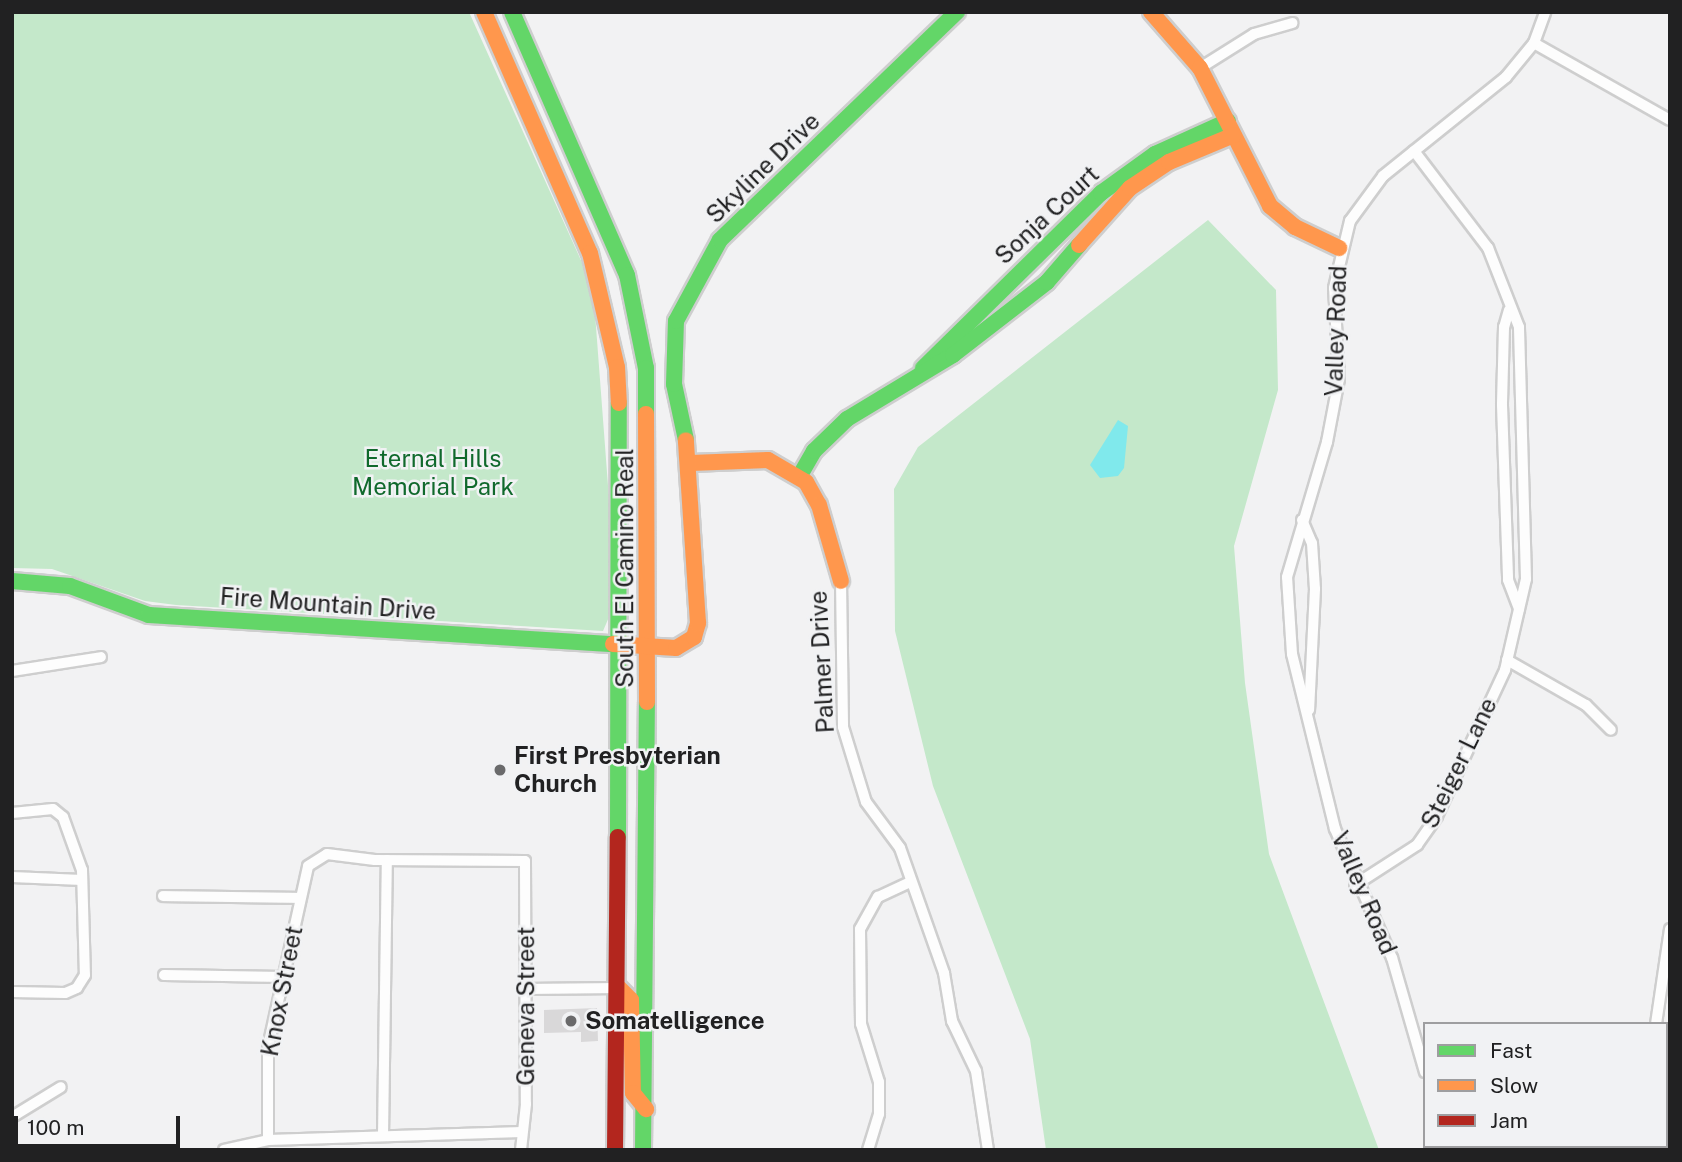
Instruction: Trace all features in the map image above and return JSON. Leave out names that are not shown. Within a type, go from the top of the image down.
[{"type":"main road","name":"South El Camino Real","points":[[484,12],[590,253],[610,323],[622,411],[619,988],[615,1150]]},
{"type":"main road","name":"South El Camino Real","points":[[512,12],[614,241],[639,319],[648,409],[646,1109],[643,1150]]},
{"type":"main road","name":"Skyline Drive","points":[[646,648],[676,648],[694,637],[698,623],[691,463],[674,384],[673,346],[676,321],[713,250],[957,12]]},
{"type":"main road","points":[[1151,12],[1200,68],[1270,206],[1295,227],[1339,248]]},
{"type":"main road","name":"Sonja Court","points":[[920,372],[944,342],[1101,193],[1154,154],[1231,128]]},
{"type":"main road","name":"Sonja Court","points":[[799,477],[814,451],[848,419],[920,372],[953,355],[1047,282],[1130,188],[1231,128]]},
{"type":"main road","name":"Palmer Drive","points":[[691,463],[768,460],[799,477],[819,505],[841,581]]},
{"type":"main road","name":"Fire Mountain Drive","points":[[12,581],[70,586],[149,615],[646,648]]},
{"type":"main road","points":[[619,988],[631,999],[633,1093],[646,1109]]},
{"type":"street","name":"Valley Road","points":[[1423,1065],[1392,958],[1355,885],[1335,830],[1309,713],[1292,654],[1287,577],[1327,442],[1339,379],[1334,288],[1339,248],[1365,195],[1414,151],[1506,77],[1534,43],[1545,12]]},
{"type":"street","points":[[1200,68],[1254,34],[1292,23]]},
{"type":"street","points":[[1534,43],[1670,120]]},
{"type":"street","name":"Steiger Lane","points":[[1355,885],[1418,845],[1437,816],[1507,660],[1526,579],[1519,327],[1509,310],[1504,280],[1488,248],[1414,151]]},
{"type":"street","name":"Steiger Lane","points":[[1509,310],[1504,327],[1502,405],[1508,580],[1519,609]]},
{"type":"street","name":"Valley Road","points":[[1303,520],[1312,543],[1315,589],[1309,713]]},
{"type":"street","name":"Palmer Drive","points":[[841,581],[843,727],[866,803],[900,848],[944,973],[952,1021],[976,1071],[988,1150]]},
{"type":"street","points":[[12,671],[101,657]]},
{"type":"street","points":[[1507,660],[1586,705],[1611,730]]},
{"type":"street","points":[[12,813],[53,809],[63,817],[82,880],[81,984],[65,993],[12,992]]},
{"type":"street","name":"Knox Street","points":[[268,1140],[268,1047],[303,885],[319,856],[387,860]]},
{"type":"street","points":[[383,1136],[387,860]]},
{"type":"street","name":"Geneva Street","points":[[387,860],[526,861],[521,1150]]},
{"type":"street","points":[[12,877],[82,880]]},
{"type":"street","points":[[868,1150],[879,1114],[879,1082],[860,1024],[860,929],[878,897],[910,882]]},
{"type":"street","points":[[163,896],[300,898]]},
{"type":"street","points":[[1656,1022],[1670,929]]},
{"type":"street","points":[[163,975],[283,977]]},
{"type":"street","points":[[525,989],[619,988]]},
{"type":"street","points":[[12,1117],[61,1087]]},
{"type":"street","points":[[224,1150],[268,1140],[522,1132]]},
{"type":"street","points":[[407,1137],[408,1150]]},
{"type":"green space","name":"Eternal Hills Memorial Park","points":[[12,12],[469,12],[593,287],[610,512],[609,617],[603,631],[176,605],[145,601],[52,569],[12,568]]},
{"type":"green space","points":[[1208,220],[1276,290],[1278,390],[1234,546],[1245,683],[1269,854],[1379,1150],[1046,1150],[1030,1039],[933,786],[895,631],[894,489],[918,447]]},
{"type":"water","points":[[1118,420],[1128,426],[1124,468],[1118,476],[1100,478],[1090,465]]},
{"type":"building","name":"Somatelligence","points":[[597,1008],[598,1041],[581,1042],[581,1032],[544,1033],[544,1010]]},
{"type":"traffic: fast","points":[[512,12],[627,275],[646,368],[646,414]]},
{"type":"traffic: fast","points":[[686,440],[674,384],[676,321],[720,240],[957,12]]},
{"type":"traffic: fast","points":[[923,368],[1101,193],[1155,154],[1228,121]]},
{"type":"traffic: fast","points":[[799,477],[814,451],[847,419],[953,355],[1047,282],[1079,245]]},
{"type":"traffic: fast","points":[[618,837],[619,403]]},
{"type":"traffic: fast","points":[[12,581],[70,586],[149,615],[613,644]]},
{"type":"traffic: fast","points":[[643,1150],[647,702]]},
{"type":"traffic: slow","points":[[484,12],[590,253],[617,367],[619,403]]},
{"type":"traffic: slow","points":[[1151,12],[1200,68],[1270,206],[1295,227],[1339,248]]},
{"type":"traffic: slow","points":[[1079,245],[1130,188],[1169,162],[1234,135]]},
{"type":"traffic: slow","points":[[646,414],[647,702]]},
{"type":"traffic: slow","points":[[613,644],[676,648],[694,637],[698,623],[686,440]]},
{"type":"traffic: slow","points":[[691,463],[768,460],[806,482],[819,505],[841,581]]},
{"type":"traffic: slow","points":[[619,988],[631,1000],[633,1093],[646,1109]]},
{"type":"traffic: jam","points":[[615,1150],[618,837]]},
{"type":"place","name":"First Presbyterian Church","points":[[500,770]]},
{"type":"place","name":"Somatelligence","points":[[571,1021]]}]
